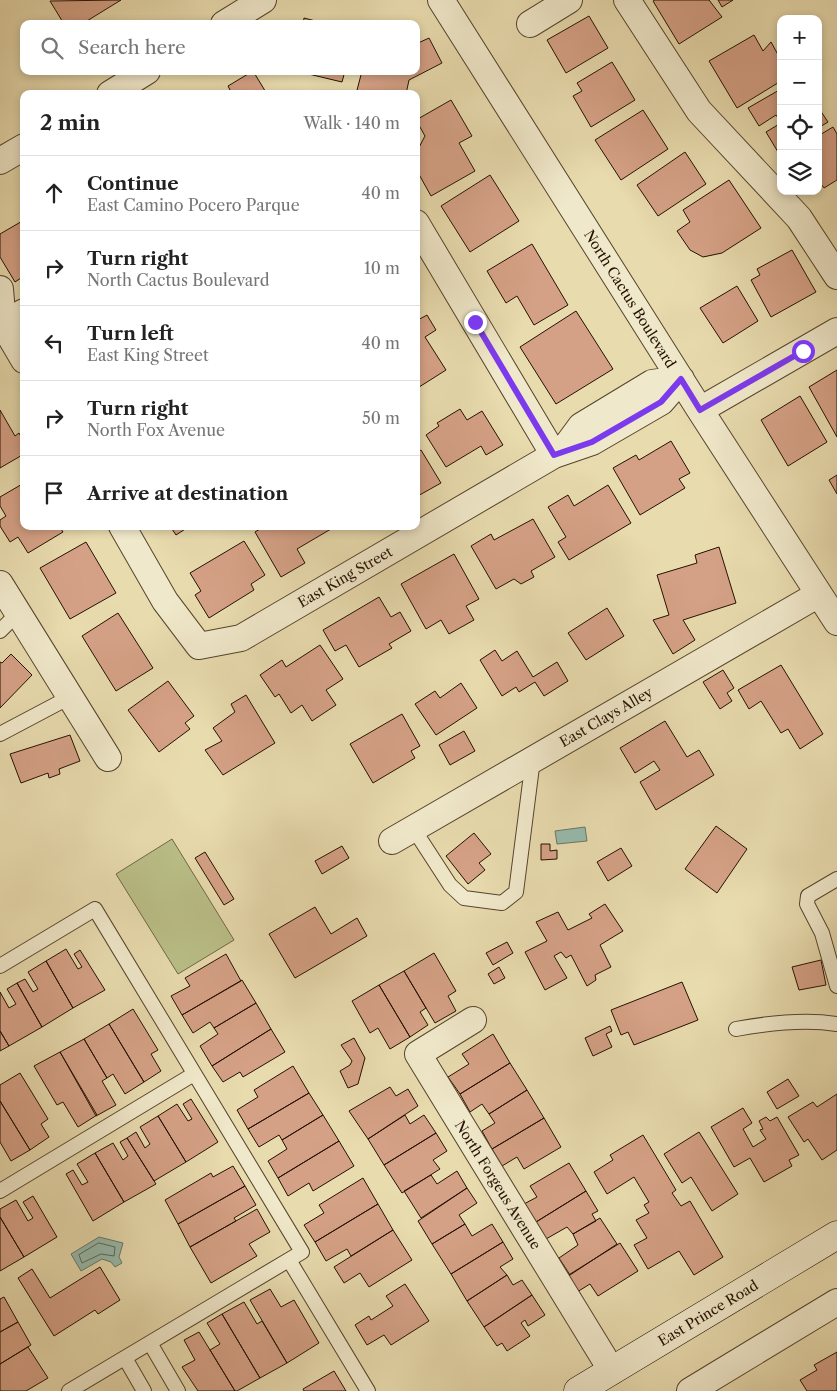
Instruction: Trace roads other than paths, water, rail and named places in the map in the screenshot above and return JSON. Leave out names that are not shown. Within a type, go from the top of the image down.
[{"type":"main road","name":"East Prince Road","points":[[578,1391],[837,1236]]},
{"type":"street","points":[[230,20],[263,0]]},
{"type":"street","name":"North Cactus Boulevard","points":[[441,0],[700,410],[837,622]]},
{"type":"street","points":[[530,24],[569,0]]},
{"type":"street","points":[[627,0],[699,111],[799,218],[837,276]]},
{"type":"street","points":[[116,90],[141,75]]},
{"type":"street","points":[[0,161],[20,149]]},
{"type":"street","points":[[420,229],[559,452]]},
{"type":"street","points":[[0,289],[20,349]]},
{"type":"street","points":[[700,410],[837,331]]},
{"type":"street","name":"East King Street","points":[[124,530],[165,601],[199,646],[241,638],[559,452],[592,442],[661,402],[681,379]]},
{"type":"street","points":[[0,584],[9,622],[70,697],[108,758]]},
{"type":"street","name":"East Clays Alley","points":[[403,834],[819,594]]},
{"type":"street","name":"North Forgeus Avenue","points":[[472,1020],[418,1054],[612,1371]]},
{"type":"street","points":[[690,1391],[837,1302]]},
{"type":"lane","points":[[0,734],[70,697]]},
{"type":"lane","points":[[403,834],[464,898],[502,903],[510,899],[516,892],[533,759]]},
{"type":"lane","points":[[837,879],[808,896],[807,904],[822,933],[837,986]]},
{"type":"lane","points":[[0,966],[95,908],[302,1252],[69,1391]]},
{"type":"lane","points":[[736,1029],[790,1022],[837,1024]]},
{"type":"lane","points":[[0,1191],[194,1074]]},
{"type":"lane","points":[[289,1260],[368,1391]]},
{"type":"lane","points":[[150,1343],[178,1391]]},
{"type":"lane","points":[[125,1358],[144,1391]]},
{"type":"water","points":[[585,827],[587,841],[557,844],[555,831]]},
{"type":"water","points":[[99,1237],[123,1243],[119,1257],[122,1263],[115,1267],[111,1262],[102,1259],[81,1271],[71,1254]]}]
